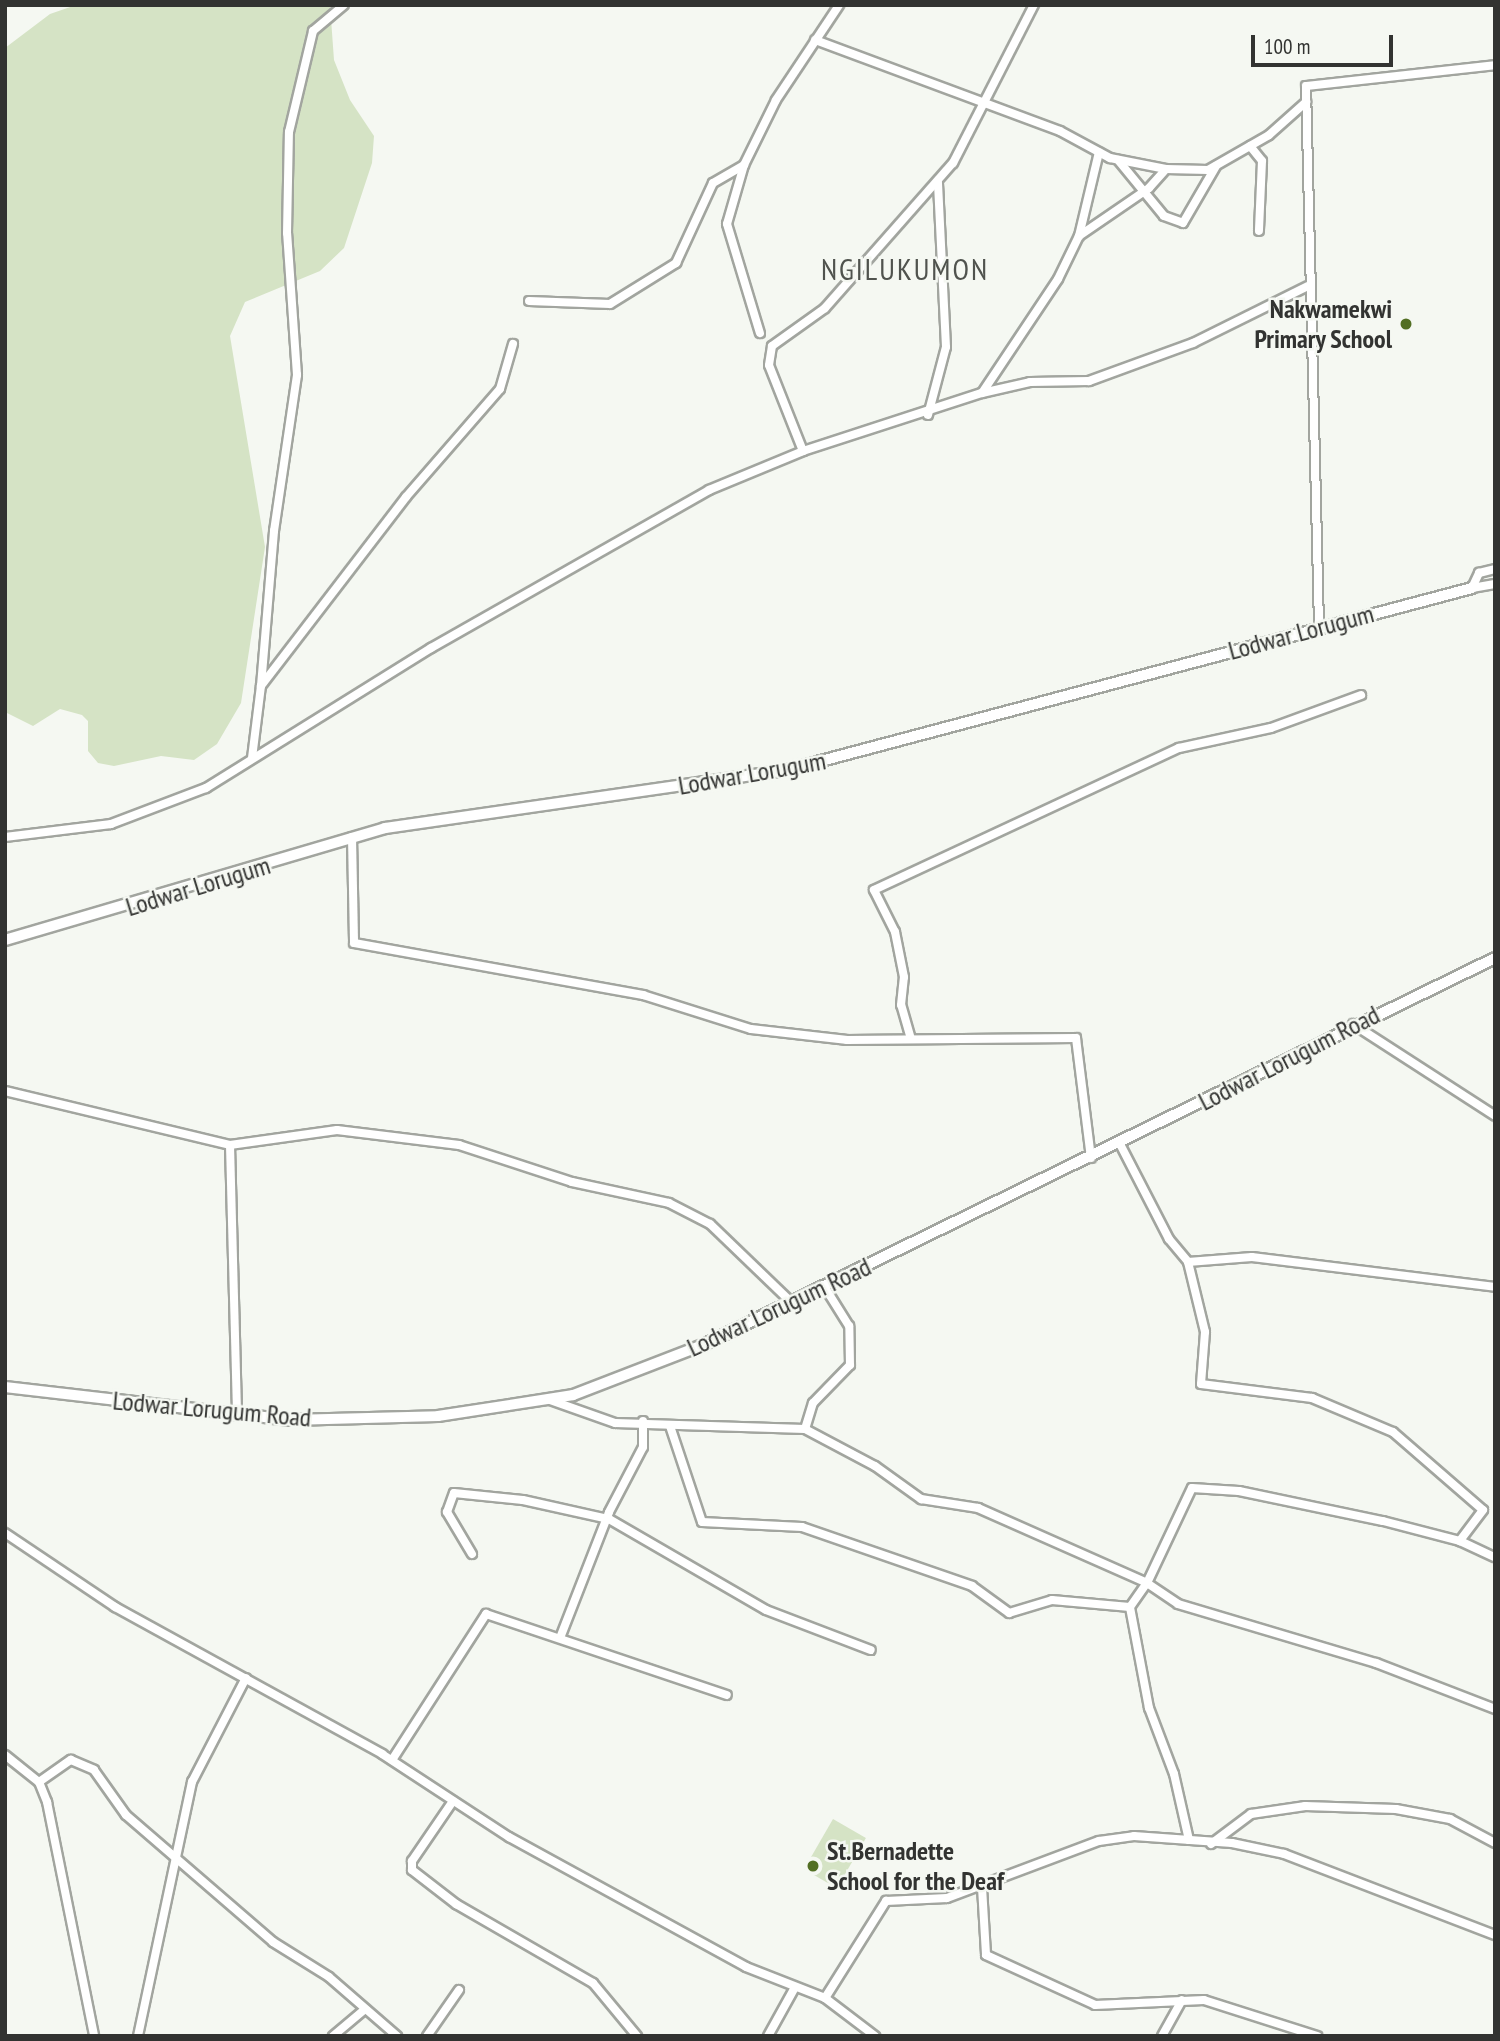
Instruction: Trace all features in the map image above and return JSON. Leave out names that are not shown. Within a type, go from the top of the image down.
[{"type":"main road","name":"Lodwar Lorugum Road","points":[[5,1387],[237,1416],[290,1420],[438,1416],[550,1400],[632,1376],[791,1302],[1120,1143],[1353,1024],[1495,958]]},
{"type":"street","points":[[252,758],[274,531],[298,375],[287,233],[289,132],[313,31],[344,5]]},
{"type":"street","points":[[760,333],[727,224],[744,165],[776,100],[839,5]]},
{"type":"street","points":[[803,451],[769,365],[772,346],[825,308],[938,182],[985,106],[1034,5]]},
{"type":"street","points":[[816,40],[985,106],[1060,131],[1118,160],[1166,169],[1208,170],[1250,146],[1306,102]]},
{"type":"street","points":[[1319,626],[1308,286],[1306,86],[1495,65]]},
{"type":"street","points":[[1250,146],[1262,161],[1259,230]]},
{"type":"street","points":[[982,393],[1058,279],[1079,236],[1099,152]]},
{"type":"street","points":[[1118,160],[1164,216],[1183,222],[1217,165]]},
{"type":"street","points":[[529,301],[610,304],[665,270],[676,263],[713,183],[744,165]]},
{"type":"street","points":[[1079,236],[1144,191],[1166,169]]},
{"type":"street","points":[[928,415],[946,347],[938,182]]},
{"type":"street","points":[[5,837],[111,824],[206,788],[650,522],[803,451],[928,415],[982,393],[1030,382],[1089,381],[1194,343],[1308,286]]},
{"type":"street","points":[[261,686],[406,497],[500,389],[513,344]]},
{"type":"street","points":[[1472,588],[1479,573],[1495,569]]},
{"type":"street","name":"Lodwar Lorugum","points":[[5,940],[352,837],[420,821],[787,770],[1319,626],[1495,584]]},
{"type":"street","points":[[911,1039],[901,1005],[904,977],[895,932],[874,890],[1179,748],[1271,728],[1361,695]]},
{"type":"street","points":[[352,837],[354,943],[643,995],[721,1024],[847,1040],[1076,1038],[1091,1157]]},
{"type":"street","points":[[1353,1024],[1495,1116]]},
{"type":"street","points":[[5,1091],[230,1145],[337,1130],[388,1134],[459,1145],[572,1182],[668,1203],[710,1223],[791,1302]]},
{"type":"street","points":[[1120,1143],[1169,1239],[1188,1262],[1205,1332],[1201,1384],[1312,1398],[1393,1432],[1483,1510],[1460,1541]]},
{"type":"street","points":[[230,1145],[237,1416]]},
{"type":"street","points":[[1188,1262],[1252,1257],[1495,1287]]},
{"type":"street","points":[[805,1429],[813,1403],[849,1365],[851,1354],[849,1326],[824,1286]]},
{"type":"street","points":[[550,1400],[615,1423],[643,1421],[670,1426],[805,1429],[875,1466],[920,1499],[978,1508],[1147,1583],[1178,1604],[1376,1663],[1495,1709]]},
{"type":"street","points":[[561,1637],[609,1519],[643,1447],[643,1421]]},
{"type":"street","points":[[670,1426],[702,1522],[802,1527],[972,1586],[1009,1613],[1052,1600],[1130,1606]]},
{"type":"street","points":[[1189,1840],[1174,1774],[1149,1708],[1130,1606],[1147,1583],[1192,1488],[1239,1491],[1460,1541],[1495,1557]]},
{"type":"street","points":[[472,1554],[447,1512],[454,1493],[523,1500],[609,1519],[766,1610],[871,1650]]},
{"type":"street","points":[[5,1534],[115,1607],[392,1760],[453,1801],[660,1922],[794,1989],[825,1998],[875,2036]]},
{"type":"street","points":[[392,1760],[482,1617],[561,1637],[727,1695]]},
{"type":"street","points":[[138,2036],[192,1782],[246,1678]]},
{"type":"street","points":[[5,1755],[38,1782],[61,1852],[94,2036]]},
{"type":"street","points":[[38,1782],[65,1762],[82,1762],[99,1774],[126,1815],[178,1855],[273,1942],[329,1977],[397,2036]]},
{"type":"street","points":[[453,1801],[412,1861],[412,1870],[456,1904],[593,1983],[637,2036]]},
{"type":"street","points":[[1209,1846],[1251,1814],[1305,1806],[1423,1814],[1450,1819],[1495,1843]]},
{"type":"street","points":[[825,1998],[886,1901],[947,1898],[1099,1841],[1134,1836],[1189,1840],[1209,1846],[1233,1843],[1284,1854],[1495,1935]]},
{"type":"street","points":[[982,1887],[986,1955],[1095,2005],[1204,2000],[1257,2014],[1317,2036]]},
{"type":"street","points":[[768,2036],[794,1989]]},
{"type":"street","points":[[427,2036],[459,1990]]},
{"type":"street","points":[[1162,2036],[1182,2000]]},
{"type":"street","points":[[333,2036],[364,2010]]},
{"type":"green space","points":[[76,5],[330,5],[334,60],[350,100],[374,136],[372,163],[344,248],[320,271],[245,302],[230,336],[265,547],[241,703],[217,744],[194,760],[161,756],[114,766],[98,763],[88,751],[88,721],[82,715],[60,709],[33,726],[5,712],[5,48],[50,14]]},
{"type":"green space","points":[[833,1819],[866,1838],[837,1888],[804,1869]]},
{"type":"place","name":"Nakwamekwi Primary School","points":[[1406,324]]},
{"type":"place","name":"St.Bernadette School for the Deaf","points":[[813,1866]]},
{"type":"district","name":"NGILUKUMON","points":[[905,269]]}]
